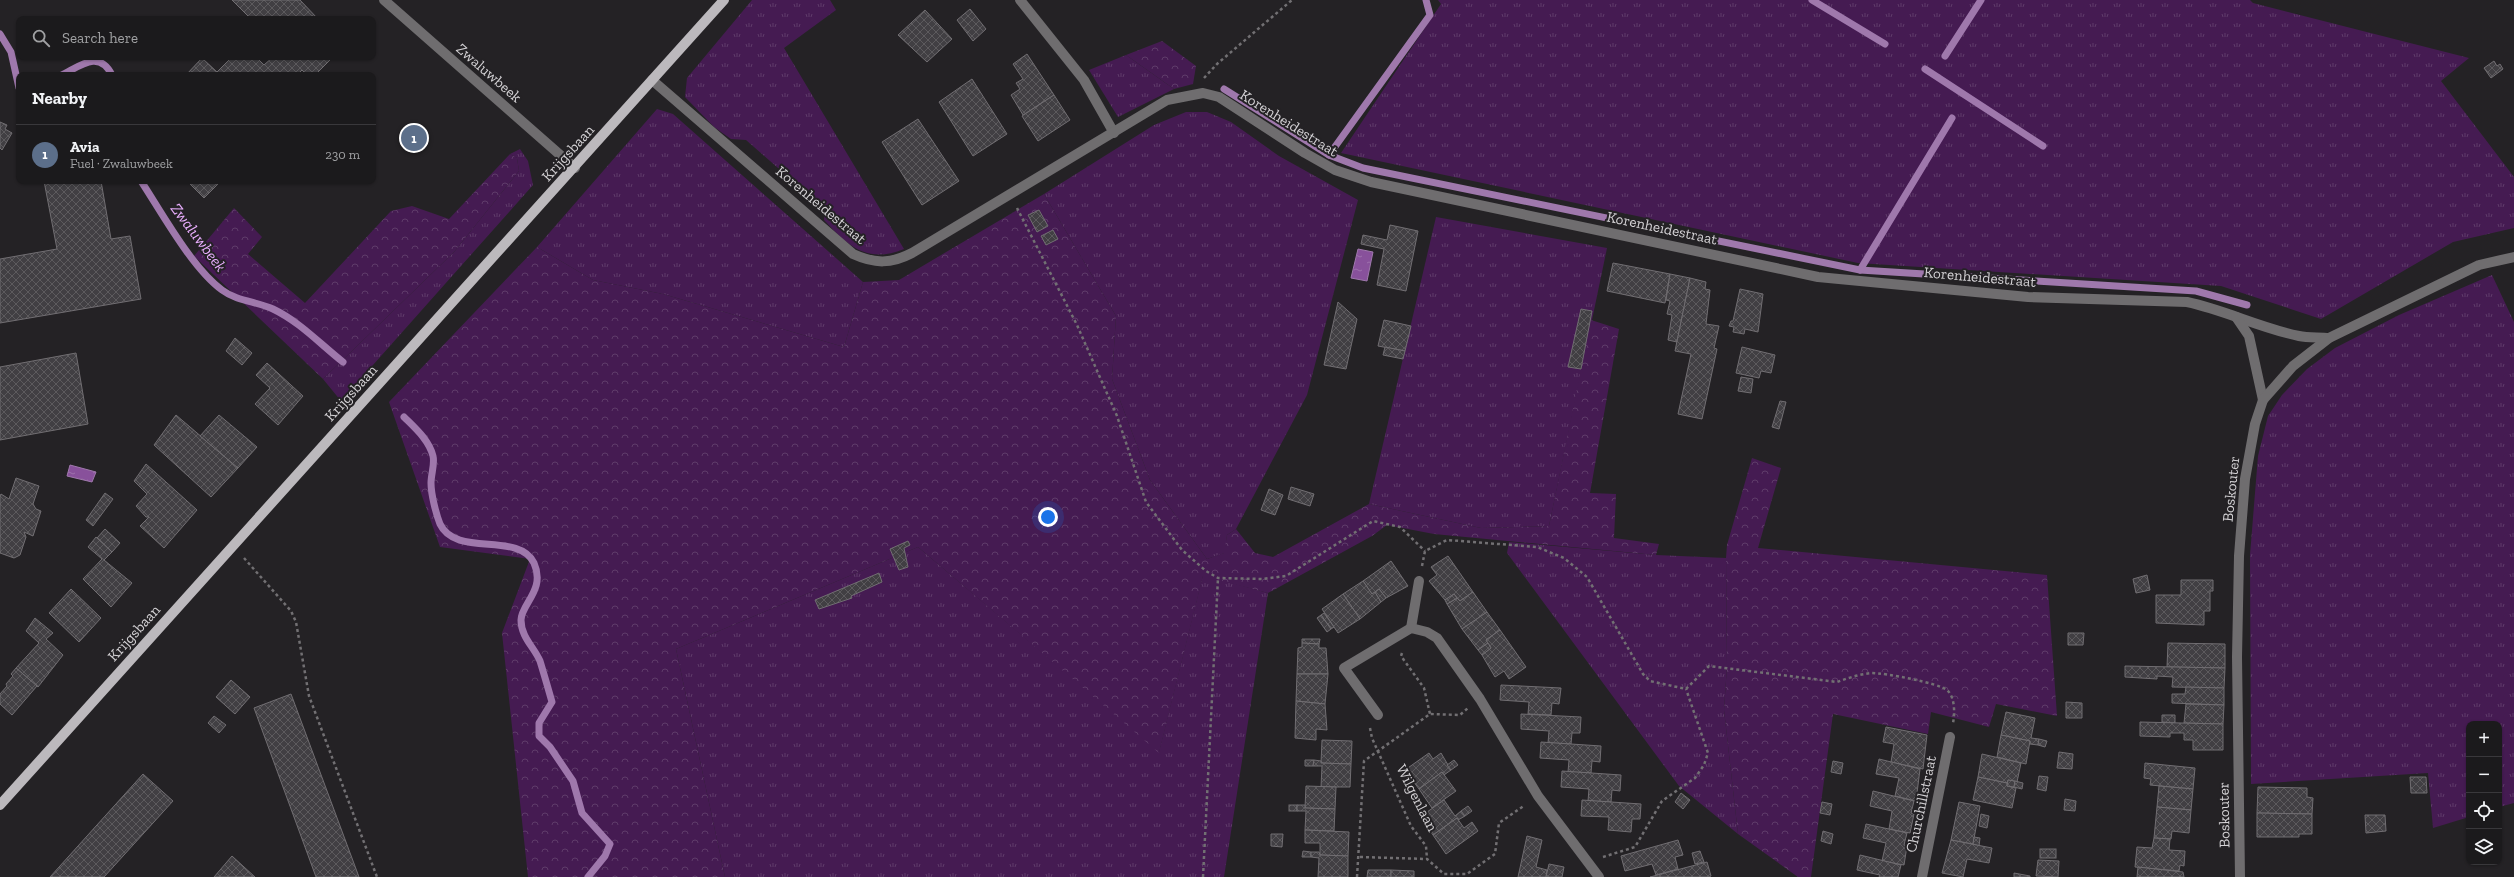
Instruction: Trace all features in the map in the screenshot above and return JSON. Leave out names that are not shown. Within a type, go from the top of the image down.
[{"type":"main road","name":"Krijgsbaan","points":[[0,805],[575,168],[724,0]]},
{"type":"street","name":"Zwaluwbeek","points":[[384,0],[575,168]]},
{"type":"street","points":[[1020,0],[1084,80],[1114,133]]},
{"type":"street","name":"Korenheidestraat","points":[[652,80],[853,254],[866,260],[886,262],[899,260],[1167,100],[1203,93],[1219,97],[1305,153],[1335,170],[1371,182],[1818,277],[2028,297],[2187,302],[2213,307],[2236,317],[2299,336],[2329,338]]},
{"type":"street","name":"Boskouter","points":[[2240,877],[2237,657],[2239,556],[2245,479],[2254,424],[2263,400],[2293,366],[2329,338],[2479,265],[2514,257]]},
{"type":"street","points":[[2236,317],[2249,336],[2263,400]]},
{"type":"street","points":[[1411,628],[1418,581]]},
{"type":"street","points":[[1378,715],[1344,668],[1411,628],[1427,632],[1438,638],[1480,699],[1538,796],[1600,877]]},
{"type":"street","name":"Churchillstraat","points":[[1922,877],[1950,737]]},
{"type":"path","points":[[1188,96],[1217,64],[1292,0]]},
{"type":"path","points":[[1010,194],[1077,325],[1117,416],[1146,502],[1182,550],[1206,571],[1218,578],[1262,579],[1286,576],[1373,521],[1400,527],[1426,551],[1447,540],[1537,547],[1564,558],[1587,577],[1646,677],[1650,680],[1686,689]]},
{"type":"path","points":[[233,546],[291,611],[296,622],[309,696],[377,877]]},
{"type":"path","points":[[1203,877],[1218,578]]},
{"type":"path","points":[[1411,628],[1401,656],[1424,688],[1430,714]]},
{"type":"path","points":[[1686,689],[1709,666],[1837,682],[1855,675],[1874,673],[1936,684],[1948,691],[1954,707],[1950,737]]},
{"type":"path","points":[[1587,861],[1634,847],[1662,801],[1695,778],[1704,766],[1708,753],[1686,689]]},
{"type":"path","points":[[1357,877],[1360,857],[1364,761],[1430,714],[1460,715],[1480,699]]},
{"type":"path","name":"Wilgenlaan","points":[[1378,751],[1411,826],[1426,846],[1427,859]]},
{"type":"path","points":[[1360,857],[1427,859],[1444,874],[1467,876],[1495,854],[1499,823],[1538,796]]},
{"type":"green space","points":[[752,0],[830,0],[836,10],[784,48],[904,249],[891,253],[879,254],[859,250],[850,245],[824,220],[824,208],[746,140],[731,139],[714,127],[685,97],[687,78]]},
{"type":"green space","points":[[1438,0],[2250,0],[2253,3],[2469,58],[2441,81],[2514,177],[2514,228],[2453,242],[2321,319],[2221,286],[1858,263],[1341,153],[1441,4]]},
{"type":"green space","points":[[1162,41],[1196,66],[1193,84],[1174,89],[1126,55]]},
{"type":"green space","points":[[1126,55],[1174,89],[1118,117],[1089,70]]},
{"type":"green space","points":[[657,109],[673,114],[863,282],[844,347],[663,294],[593,280],[537,247]]},
{"type":"green space","points":[[1186,112],[1207,112],[1231,122],[1279,156],[1358,200],[1307,395],[1236,529],[1227,535],[1225,553],[1207,559],[1150,480],[1112,379],[1116,316],[1044,194],[1154,125]]},
{"type":"green space","points":[[520,149],[528,161],[533,185],[341,401],[323,379],[454,252],[519,171],[517,158],[510,154]]},
{"type":"green space","points":[[510,154],[517,158],[519,171],[454,252],[323,379],[194,256],[234,208],[262,237],[248,254],[305,303],[391,211],[412,206],[449,219]]},
{"type":"green space","points":[[1044,194],[1116,316],[1112,379],[1150,480],[1207,559],[1224,553],[1227,535],[1236,529],[1255,553],[1273,557],[1369,504],[1481,528],[1549,526],[1591,320],[1619,329],[1590,493],[1616,494],[1614,538],[1659,544],[1656,555],[1434,534],[1387,525],[1372,536],[1268,593],[1203,576],[1159,753],[918,547],[676,649],[725,877],[528,877],[502,633],[530,559],[440,547],[389,402],[537,247],[593,280],[663,294],[844,347],[863,282],[899,280]]},
{"type":"green space","points":[[1436,217],[1607,248],[1549,526],[1481,528],[1369,504]]},
{"type":"green space","points":[[2492,275],[2514,322],[2514,803],[2502,806],[2502,721],[2466,721],[2466,818],[2433,828],[2428,773],[2251,784],[2250,555],[2258,456],[2268,416],[2282,395],[2307,369],[2335,348],[2399,315]]},
{"type":"green space","points":[[1752,458],[1781,468],[1758,548],[2047,575],[2057,716],[1996,704],[1989,727],[1931,712],[1928,734],[1833,714],[1811,877],[1798,877],[1738,834],[1724,710],[1727,666],[1726,558],[1727,545]]},
{"type":"green space","points":[[1509,542],[1656,555],[1726,558],[1727,666],[1724,710],[1738,834],[1679,786],[1507,553]]},
{"type":"green space","points":[[918,547],[1159,752],[1203,575],[1268,593],[1224,877],[725,877],[676,649]]},
{"type":"water","points":[[1358,249],[1373,252],[1367,281],[1351,278]]},
{"type":"water","points":[[70,465],[96,472],[92,482],[67,476]]},
{"type":"building","points":[[232,0],[300,0],[315,16],[248,16]]},
{"type":"building","points":[[970,9],[986,29],[973,41],[957,20]]},
{"type":"building","points":[[925,10],[952,39],[927,62],[898,35]]},
{"type":"building","points":[[1027,54],[1054,95],[1023,115],[1011,95],[1020,89],[1016,83],[1023,79],[1013,64]]},
{"type":"building","points":[[200,60],[204,60],[217,72],[189,72]]},
{"type":"building","points":[[229,60],[259,60],[264,65],[270,60],[330,60],[318,72],[304,72],[302,70],[300,72],[217,72]]},
{"type":"building","points":[[2494,61],[2497,66],[2500,64],[2503,69],[2491,78],[2484,68]]},
{"type":"building","points":[[972,79],[1007,134],[973,156],[939,102]]},
{"type":"building","points":[[1054,95],[1070,120],[1038,141],[1022,116]]},
{"type":"building","points":[[918,119],[959,181],[922,205],[882,142]]},
{"type":"building","points":[[0,122],[7,125],[5,129],[12,133],[2,150],[0,148]]},
{"type":"building","points":[[45,184],[102,184],[111,239],[130,236],[141,299],[0,323],[0,259],[57,249]]},
{"type":"building","points":[[190,184],[218,184],[204,198]]},
{"type":"building","points":[[1039,210],[1048,226],[1037,232],[1028,215]]},
{"type":"building","points":[[1390,225],[1418,231],[1406,291],[1377,285],[1384,249],[1361,244],[1363,235],[1387,240]]},
{"type":"building","points":[[1053,230],[1058,239],[1046,245],[1041,236]]},
{"type":"building","points":[[1613,263],[1670,274],[1665,303],[1607,291]]},
{"type":"building","points":[[1670,274],[1690,278],[1677,342],[1668,340],[1672,315],[1667,314],[1670,301],[1666,300]]},
{"type":"building","points":[[1690,278],[1706,282],[1705,289],[1710,290],[1706,324],[1719,326],[1714,348],[1717,349],[1702,419],[1678,414],[1691,354],[1675,351]]},
{"type":"building","points":[[1740,289],[1763,294],[1758,332],[1745,329],[1744,334],[1733,332],[1734,327],[1729,326],[1731,321],[1733,321]]},
{"type":"building","points":[[1338,302],[1357,319],[1346,369],[1324,365]]},
{"type":"building","points":[[1581,309],[1592,311],[1581,369],[1568,367]]},
{"type":"building","points":[[1384,320],[1411,326],[1405,351],[1378,346]]},
{"type":"building","points":[[235,338],[252,353],[242,365],[226,351]]},
{"type":"building","points":[[1385,347],[1405,351],[1403,359],[1383,355]]},
{"type":"building","points":[[1742,347],[1775,355],[1771,373],[1761,371],[1759,378],[1736,373]]},
{"type":"building","points":[[76,353],[88,424],[0,440],[0,367]]},
{"type":"building","points":[[267,363],[303,396],[278,425],[255,404],[270,388],[256,375]]},
{"type":"building","points":[[1741,377],[1753,379],[1751,393],[1738,391]]},
{"type":"building","points":[[1780,401],[1786,402],[1779,429],[1772,427]]},
{"type":"building","points":[[176,415],[238,468],[211,497],[154,445]]},
{"type":"building","points":[[219,415],[257,447],[238,468],[200,436]]},
{"type":"building","points":[[146,464],[197,510],[164,548],[140,526],[149,517],[146,517],[136,506],[147,494],[134,481]]},
{"type":"building","points":[[16,478],[39,486],[33,504],[36,509],[41,511],[33,536],[24,532],[26,537],[20,555],[14,558],[0,553],[0,496],[1,494],[9,499]]},
{"type":"building","points":[[1291,487],[1314,494],[1310,506],[1288,499]]},
{"type":"building","points":[[1269,489],[1283,495],[1275,515],[1261,510]]},
{"type":"building","points":[[105,493],[113,499],[93,526],[86,520]]},
{"type":"building","points":[[105,529],[120,543],[112,552],[97,538]]},
{"type":"building","points":[[96,537],[112,552],[104,560],[132,583],[111,607],[83,579],[102,559],[88,547]]},
{"type":"building","points":[[908,541],[910,545],[904,548],[908,567],[899,570],[890,549]]},
{"type":"building","points":[[1448,556],[1473,592],[1460,601],[1454,594],[1445,600],[1429,581],[1437,575],[1431,567]]},
{"type":"building","points":[[1391,561],[1408,586],[1386,598],[1379,589],[1372,594],[1363,581]]},
{"type":"building","points":[[879,573],[882,582],[851,596],[852,598],[819,609],[815,600]]},
{"type":"building","points":[[2147,575],[2150,590],[2136,593],[2133,579]]},
{"type":"building","points":[[2181,580],[2213,580],[2213,591],[2210,591],[2210,611],[2204,611],[2204,625],[2156,623],[2156,595],[2181,595]]},
{"type":"building","points":[[1363,581],[1372,594],[1375,592],[1381,602],[1360,619],[1343,594]]},
{"type":"building","points":[[71,589],[101,618],[79,642],[49,613]]},
{"type":"building","points":[[1379,589],[1386,598],[1381,602],[1375,592]]},
{"type":"building","points":[[1473,592],[1487,612],[1462,629],[1447,604],[1457,598],[1460,601]]},
{"type":"building","points":[[1343,594],[1360,619],[1338,633],[1322,609]]},
{"type":"building","points":[[1454,594],[1457,598],[1447,604],[1445,600]]},
{"type":"building","points":[[1487,612],[1500,630],[1486,640],[1488,643],[1478,650],[1462,629]]},
{"type":"building","points":[[1324,613],[1334,627],[1331,629],[1321,615]]},
{"type":"building","points":[[1321,615],[1331,629],[1327,632],[1317,618]]},
{"type":"building","points":[[35,618],[53,633],[46,639],[63,655],[38,687],[16,668],[39,643],[26,631]]},
{"type":"building","points":[[1500,630],[1526,667],[1509,679],[1504,671],[1495,677],[1482,655],[1491,648],[1486,640]]},
{"type":"building","points":[[2068,633],[2084,633],[2083,645],[2068,645]]},
{"type":"building","points":[[1302,639],[1320,639],[1319,644],[1302,643]]},
{"type":"building","points":[[1302,643],[1319,644],[1319,648],[1326,648],[1328,674],[1297,674],[1298,648],[1302,647]]},
{"type":"building","points":[[1488,643],[1491,648],[1482,655],[1478,650]]},
{"type":"building","points":[[2168,643],[2225,644],[2225,668],[2167,667]]},
{"type":"building","points":[[2125,666],[2225,668],[2224,688],[2172,687],[2173,677],[2157,676],[2157,679],[2125,677]]},
{"type":"building","points":[[16,668],[37,686],[12,715],[0,704],[0,694],[7,686],[6,684],[13,676],[11,674]]},
{"type":"building","points":[[1297,674],[1328,674],[1325,704],[1296,701]]},
{"type":"building","points":[[231,680],[250,697],[235,714],[216,697]]},
{"type":"building","points":[[1501,685],[1561,688],[1559,704],[1552,703],[1551,715],[1528,714],[1529,702],[1500,700]]},
{"type":"building","points":[[2186,687],[2224,688],[2224,705],[2172,703],[2172,694],[2185,694]]},
{"type":"building","points":[[291,694],[359,877],[316,877],[254,708]]},
{"type":"building","points":[[1296,701],[1325,704],[1327,730],[1316,729],[1316,740],[1295,738]]},
{"type":"building","points":[[2066,702],[2082,703],[2082,718],[2066,718]]},
{"type":"building","points":[[2186,704],[2224,705],[2223,724],[2184,723]]},
{"type":"building","points":[[2006,712],[2035,718],[2031,738],[2039,739],[2038,745],[2030,744],[2030,741],[2001,735]]},
{"type":"building","points":[[1521,714],[1581,717],[1580,733],[1572,733],[1571,744],[1548,743],[1549,731],[1521,729]]},
{"type":"building","points":[[2162,715],[2175,715],[2175,723],[2162,722]]},
{"type":"building","points":[[214,716],[226,725],[219,733],[208,723]]},
{"type":"building","points":[[2140,722],[2223,724],[2223,750],[2193,750],[2193,740],[2184,740],[2184,733],[2170,733],[2170,737],[2140,736]]},
{"type":"building","points":[[1886,727],[1927,735],[1923,769],[1891,762],[1894,744],[1883,742]]},
{"type":"building","points":[[2001,735],[2030,741],[2026,764],[1997,757]]},
{"type":"building","points":[[2039,739],[2047,741],[2045,747],[2038,745]]},
{"type":"building","points":[[1322,740],[1352,741],[1351,764],[1321,763]]},
{"type":"building","points":[[1541,742],[1601,746],[1600,762],[1592,761],[1591,773],[1568,772],[1569,760],[1540,758]]},
{"type":"building","points":[[2059,752],[2073,754],[2072,769],[2057,768]]},
{"type":"building","points":[[1429,753],[1433,759],[1441,753],[1451,770],[1444,775],[1442,772],[1419,789],[1405,770]]},
{"type":"building","points":[[1982,754],[2021,763],[2017,782],[2008,780],[2007,783],[1978,777]]},
{"type":"building","points":[[1879,759],[1920,769],[1916,801],[1895,796],[1899,778],[1876,774]]},
{"type":"building","points":[[1305,760],[1314,760],[1313,766],[1305,766]]},
{"type":"building","points":[[1314,760],[1321,761],[1321,763],[1351,764],[1350,787],[1321,787],[1322,766],[1313,766]]},
{"type":"building","points":[[1454,760],[1458,765],[1451,770],[1447,765]]},
{"type":"building","points":[[1833,761],[1843,763],[1841,774],[1831,772]]},
{"type":"building","points":[[2145,763],[2195,768],[2193,789],[2150,785],[2151,779],[2144,778]]},
{"type":"building","points":[[1562,771],[1621,775],[1620,791],[1612,790],[1611,802],[1588,801],[1589,789],[1561,787]]},
{"type":"building","points":[[1442,772],[1456,791],[1432,808],[1419,789]]},
{"type":"building","points":[[143,774],[173,801],[104,877],[50,877]]},
{"type":"building","points":[[2039,776],[2048,777],[2046,791],[2037,789]]},
{"type":"building","points":[[1978,777],[2007,783],[2007,786],[2016,788],[2012,808],[1973,800]]},
{"type":"building","points":[[2410,777],[2426,777],[2427,793],[2411,793]]},
{"type":"building","points":[[2008,780],[2015,781],[2014,787],[2007,786]]},
{"type":"building","points":[[2015,781],[2023,783],[2022,789],[2014,787]]},
{"type":"building","points":[[1306,786],[1336,787],[1335,809],[1305,808]]},
{"type":"building","points":[[2159,786],[2193,789],[2191,810],[2157,807]]},
{"type":"building","points":[[2258,787],[2307,788],[2307,797],[2313,798],[2312,814],[2257,813]]},
{"type":"building","points":[[1873,791],[1914,801],[1911,813],[1914,814],[1910,833],[1889,829],[1892,811],[1870,806]]},
{"type":"building","points":[[1681,793],[1690,800],[1683,809],[1675,802]]},
{"type":"building","points":[[2065,799],[2076,801],[2075,811],[2064,810]]},
{"type":"building","points":[[1444,800],[1455,816],[1461,811],[1465,816],[1458,820],[1457,818],[1433,835],[1420,817]]},
{"type":"building","points":[[1582,800],[1641,804],[1640,819],[1632,819],[1631,832],[1608,830],[1609,817],[1581,816]]},
{"type":"building","points":[[1822,802],[1832,804],[1830,815],[1820,813]]},
{"type":"building","points":[[1959,802],[1980,806],[1973,844],[1951,840]]},
{"type":"building","points":[[1289,805],[1297,805],[1297,811],[1289,811]]},
{"type":"building","points":[[1297,805],[1305,805],[1305,808],[1335,809],[1334,831],[1305,830],[1306,811],[1297,811]]},
{"type":"building","points":[[1468,806],[1472,811],[1465,816],[1461,811]]},
{"type":"building","points":[[2157,807],[2191,810],[2189,833],[2172,831],[2171,839],[2154,838]]},
{"type":"building","points":[[2257,813],[2312,814],[2312,834],[2299,834],[2299,837],[2257,837]]},
{"type":"building","points":[[1981,814],[1989,816],[1987,828],[1979,826]]},
{"type":"building","points":[[2365,815],[2385,815],[2386,831],[2366,833]]},
{"type":"building","points":[[1457,818],[1464,828],[1472,822],[1478,831],[1446,854],[1433,835]]},
{"type":"building","points":[[1866,824],[1907,833],[1904,845],[1907,846],[1904,865],[1882,861],[1886,843],[1863,838]]},
{"type":"building","points":[[1305,830],[1349,832],[1348,856],[1320,855],[1320,843],[1305,843]]},
{"type":"building","points":[[1823,831],[1833,834],[1831,844],[1821,841]]},
{"type":"building","points":[[1271,834],[1283,834],[1282,847],[1271,846]]},
{"type":"building","points":[[1527,836],[1542,840],[1536,867],[1547,870],[1546,877],[1518,877]]},
{"type":"building","points":[[1974,837],[1980,838],[1979,846],[1973,844]]},
{"type":"building","points":[[2154,838],[2170,839],[2169,850],[2185,851],[2184,866],[2180,865],[2179,871],[2135,867],[2137,847],[2152,848]]},
{"type":"building","points":[[1678,840],[1683,855],[1675,857],[1678,869],[1656,875],[1652,864],[1625,871],[1621,856]]},
{"type":"building","points":[[1951,840],[1992,848],[1989,863],[1967,859],[1963,877],[1942,873]]},
{"type":"building","points":[[2040,849],[2056,849],[2056,858],[2040,858]]},
{"type":"building","points":[[1303,851],[1311,852],[1311,857],[1302,857]]},
{"type":"building","points":[[1700,851],[1704,862],[1695,864],[1692,853]]},
{"type":"building","points":[[1311,852],[1319,852],[1320,855],[1348,856],[1348,877],[1318,877],[1319,858],[1311,857]]},
{"type":"building","points":[[1860,855],[1901,865],[1898,877],[1879,877],[1880,875],[1857,870]]},
{"type":"building","points":[[232,856],[255,877],[214,877]]},
{"type":"building","points":[[2038,860],[2059,861],[2058,877],[2036,876]]},
{"type":"building","points":[[1707,862],[1711,876],[1709,877],[1650,877]]},
{"type":"building","points":[[1549,864],[1564,867],[1562,877],[1546,877]]},
{"type":"building","points":[[2138,867],[2183,872],[2184,877],[2137,877]]},
{"type":"building","points":[[1368,870],[1391,870],[1391,877],[1367,877]]},
{"type":"building","points":[[1391,870],[1414,871],[1414,877],[1391,877]]},
{"type":"building","points":[[2014,873],[2030,876],[2030,877],[2014,877]]},
{"type":"waterway","points":[[1329,155],[1430,15],[1426,0]]},
{"type":"waterway","points":[[1812,0],[1885,44]]},
{"type":"waterway","points":[[1945,56],[1981,0]]},
{"type":"waterway","name":"Zwaluwbeek","points":[[0,34],[11,52],[16,74]]},
{"type":"waterway","name":"Zwaluwbeek","points":[[67,72],[82,64],[95,61],[107,67],[110,72]]},
{"type":"waterway","points":[[1925,69],[2043,146]]},
{"type":"waterway","points":[[1224,89],[1329,155],[1363,168],[1860,270],[2196,291],[2247,305]]},
{"type":"waterway","points":[[1860,270],[1952,118]]},
{"type":"waterway","name":"Zwaluwbeek","points":[[143,184],[189,254],[200,268],[222,290],[234,297],[267,306],[283,314],[301,326],[343,362]]},
{"type":"waterway","name":"Zwaluwbeek","points":[[404,417],[421,435],[431,450],[433,456],[431,488],[435,510],[440,524],[448,534],[459,540],[473,543],[515,548],[526,554],[534,563],[537,573],[537,581],[532,596],[522,614],[521,620],[525,637],[540,661],[552,702],[539,723],[539,736],[550,747],[573,781],[582,813],[610,844],[605,856],[588,877]]},
{"type":"place","name":"Avia","points":[[414,138]]}]
